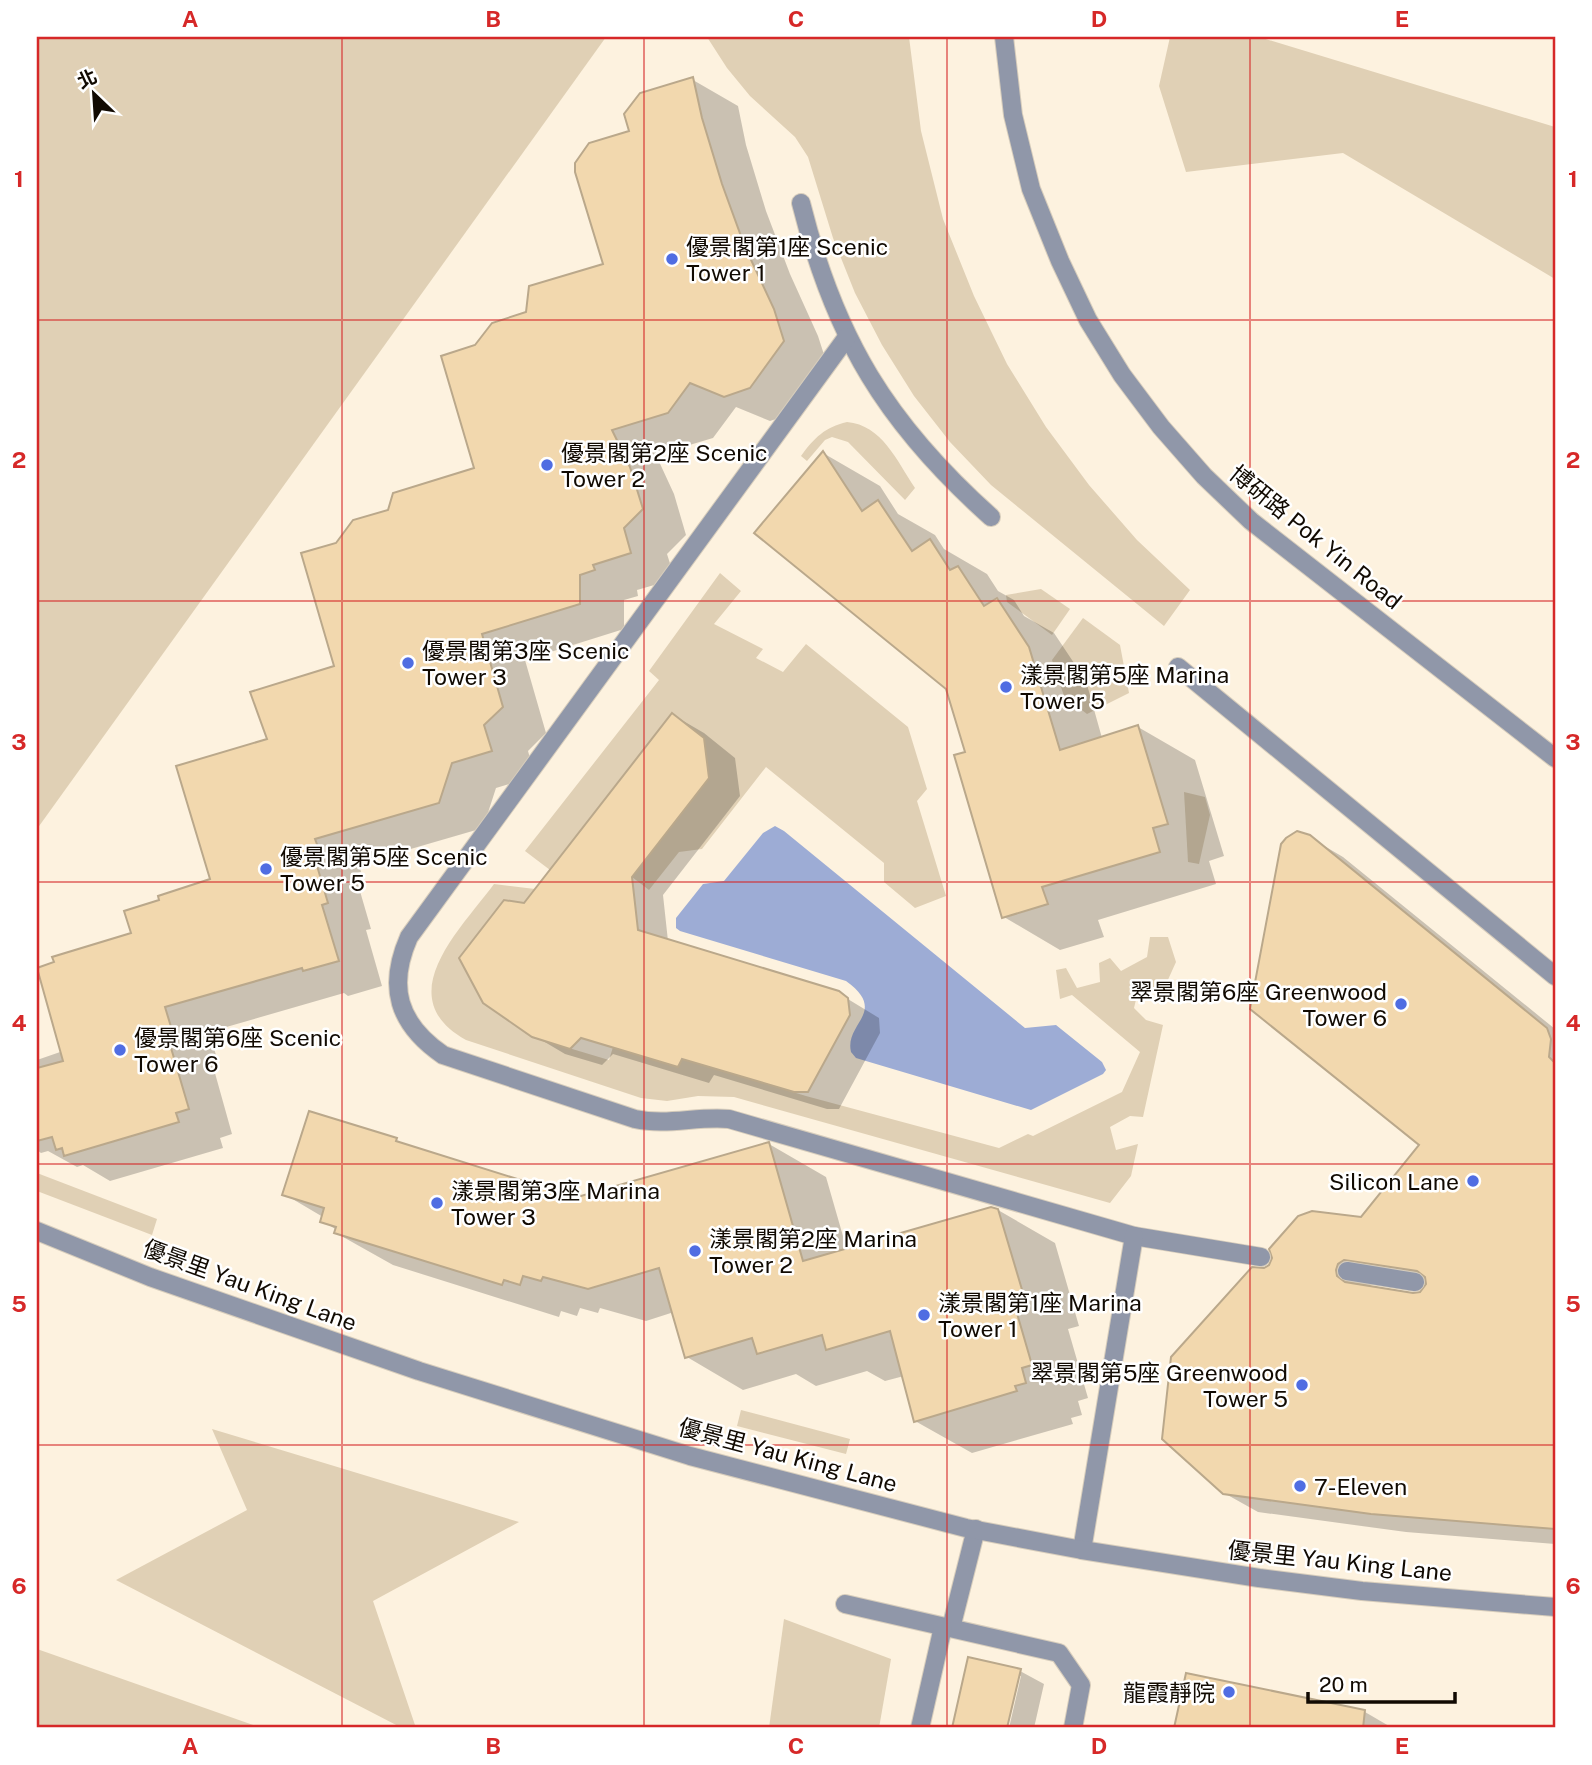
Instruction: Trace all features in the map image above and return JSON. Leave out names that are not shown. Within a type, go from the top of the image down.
[{"type":"street","name":"博研路 Pok Yin Road","points":[[1004,37],[1013,115],[1031,189],[1060,261],[1088,320],[1122,375],[1161,427],[1204,476],[1251,521],[1555,758]]},
{"type":"street","points":[[801,203],[812,249],[828,294],[847,337],[889,407],[924,453],[991,517]]},
{"type":"street","points":[[847,337],[409,937],[400,957],[397,979],[400,1003],[409,1023],[424,1042],[443,1055],[635,1119],[660,1123],[700,1117],[729,1119],[1134,1236],[1261,1257]]},
{"type":"street","points":[[1178,667],[1555,976]]},
{"type":"street","name":"優景里 Yau King Lane","points":[[37,1231],[150,1277],[418,1371],[690,1455],[976,1529],[1082,1550],[1259,1578],[1362,1591],[1555,1607]]},
{"type":"street","points":[[1082,1550],[1134,1236]]},
{"type":"street","points":[[1347,1271],[1415,1282]]},
{"type":"street","points":[[920,1728],[976,1529]]},
{"type":"street","points":[[845,1604],[1059,1653],[1081,1685],[1073,1728]]},
{"type":"shaded area","points":[[37,37],[606,37],[37,829]]},
{"type":"shaded area","points":[[707,37],[909,37],[921,131],[943,219],[974,296],[1007,364],[1046,427],[1089,485],[1137,540],[1190,590],[1164,626],[991,485],[950,442],[914,396],[882,345],[855,293],[833,238],[808,157],[795,137],[750,96]]},
{"type":"shaded area","points":[[1170,37],[1259,37],[1555,127],[1555,279],[1343,153],[1186,172],[1159,86]]},
{"type":"shaded area","points":[[847,422],[870,430],[895,456],[915,488],[905,500],[848,442],[832,437],[825,440],[807,461],[801,456],[821,434]]},
{"type":"shaded area","points":[[720,573],[741,591],[714,624],[763,649],[756,658],[783,672],[806,644],[908,727],[927,789],[917,801],[946,896],[915,908],[884,882],[884,863],[766,767],[702,849],[679,852],[649,890],[632,877],[709,778],[704,738],[672,713],[550,870],[525,851],[659,680],[649,671]]},
{"type":"shaded area","points":[[1041,589],[1070,609],[1052,635],[1007,602],[1006,595]]},
{"type":"shaded area","points":[[1083,618],[1120,645],[1129,693],[1087,714],[1064,696],[1052,660]]},
{"type":"shaded area","points":[[1184,792],[1205,797],[1210,815],[1199,864],[1188,862]]},
{"type":"shaded area","points":[[494,884],[535,889],[525,903],[504,900],[459,958],[483,1003],[532,1037],[609,1060],[613,1047],[678,1067],[682,1059],[806,1096],[999,1148],[1028,1134],[1033,1136],[1122,1092],[1140,1052],[1072,995],[1060,999],[1056,970],[1066,968],[1077,988],[1100,982],[1099,963],[1110,958],[1121,971],[1147,957],[1150,937],[1168,937],[1176,962],[1162,993],[1141,979],[1134,1008],[1146,1020],[1163,1025],[1143,1117],[1130,1116],[1110,1127],[1116,1150],[1138,1144],[1131,1176],[1110,1203],[734,1097],[698,1096],[667,1101],[641,1098],[466,1040],[444,1023],[433,1004],[432,984],[438,963],[450,942]]},
{"type":"shaded area","points":[[37,1173],[157,1219],[152,1235],[37,1191]]},
{"type":"shaded area","points":[[741,1410],[850,1439],[846,1454],[737,1426]]},
{"type":"shaded area","points":[[212,1429],[519,1522],[373,1601],[416,1728],[402,1728],[116,1580],[247,1510]]},
{"type":"shaded area","points":[[784,1619],[891,1659],[879,1728],[769,1728]]},
{"type":"shaded area","points":[[37,1649],[262,1728],[37,1728]]},
{"type":"water","points":[[775,826],[1025,1028],[1056,1025],[1102,1062],[1106,1070],[1103,1074],[1031,1110],[856,1058],[851,1052],[851,1042],[865,1009],[864,1001],[846,981],[676,928],[676,918],[703,884],[724,881],[763,833]]},
{"type":"building","points":[[693,77],[722,184],[745,247],[774,309],[784,341],[750,388],[724,397],[690,383],[668,413],[612,430],[630,467],[643,509],[624,528],[631,553],[593,565],[595,570],[580,575],[580,604],[482,634],[503,707],[484,725],[492,751],[452,763],[439,803],[315,839],[318,847],[312,849],[328,903],[322,905],[339,961],[303,971],[302,968],[165,1007],[175,1040],[169,1041],[189,1109],[176,1113],[179,1122],[64,1156],[62,1148],[56,1150],[52,1137],[37,1141],[37,1068],[63,1061],[37,968],[54,962],[52,957],[131,933],[124,911],[159,900],[158,896],[210,879],[176,766],[267,739],[250,692],[334,666],[301,553],[336,543],[353,520],[388,510],[393,493],[474,468],[441,356],[475,345],[492,323],[526,312],[529,286],[603,264],[575,172],[575,163],[589,143],[629,131],[624,114],[640,93]]},
{"type":"building","name":"漾景閣第5座 Marina Tower 5","points":[[823,451],[862,511],[878,500],[912,551],[930,539],[950,570],[958,566],[984,606],[997,598],[1029,647],[1060,750],[1138,725],[1168,824],[1153,828],[1160,852],[1042,887],[1048,904],[1002,918],[954,755],[965,752],[946,689],[754,533]]},
{"type":"building","points":[[672,713],[704,738],[709,778],[632,877],[638,930],[839,991],[848,998],[850,1015],[808,1092],[794,1092],[682,1059],[678,1067],[581,1038],[570,1049],[532,1037],[483,1003],[459,958],[504,900],[524,903]]},
{"type":"building","name":"Silicon Lane","points":[[1297,831],[1310,835],[1547,1028],[1551,1039],[1549,1057],[1555,1063],[1555,1529],[1371,1514],[1223,1494],[1162,1439],[1171,1357],[1252,1267],[1264,1268],[1269,1265],[1272,1258],[1269,1249],[1298,1216],[1312,1211],[1361,1217],[1419,1145],[1250,1009],[1281,844]],"holes":[[[1344,1260],[1417,1271],[1425,1277],[1426,1284],[1420,1292],[1413,1293],[1345,1282],[1337,1276],[1336,1270],[1338,1264]]]},
{"type":"building","points":[[309,1111],[530,1183],[531,1181],[581,1196],[769,1142],[803,1261],[991,1207],[998,1209],[1023,1293],[1012,1296],[1032,1365],[1022,1368],[1026,1383],[1015,1386],[1017,1391],[914,1422],[890,1331],[826,1350],[822,1335],[757,1354],[752,1338],[685,1358],[659,1268],[588,1289],[543,1277],[541,1281],[523,1276],[520,1285],[504,1280],[502,1285],[334,1233],[336,1227],[320,1222],[324,1208],[282,1195]]},
{"type":"building","points":[[968,1657],[1021,1669],[1007,1728],[952,1728]]},
{"type":"building","name":"龍霞靜院","points":[[1186,1673],[1365,1710],[1363,1728],[1174,1728]]},
{"type":"place","name":"優景閣第1座 Scenic Tower 1","points":[[672,259]]},
{"type":"place","name":"優景閣第2座 Scenic Tower 2","points":[[547,465]]},
{"type":"place","name":"優景閣第3座 Scenic Tower 3","points":[[408,663]]},
{"type":"place","name":"漾景閣第5座 Marina Tower 5","points":[[1006,687]]},
{"type":"place","name":"優景閣第5座 Scenic Tower 5","points":[[266,869]]},
{"type":"place","name":"翠景閣第6座 Greenwood Tower 6","points":[[1401,1004]]},
{"type":"place","name":"優景閣第6座 Scenic Tower 6","points":[[120,1050]]},
{"type":"place","name":"Silicon Lane","points":[[1473,1181]]},
{"type":"place","name":"漾景閣第3座 Marina Tower 3","points":[[437,1203]]},
{"type":"place","name":"漾景閣第2座 Marina Tower 2","points":[[695,1251]]},
{"type":"place","name":"漾景閣第1座 Marina Tower 1","points":[[924,1315]]},
{"type":"place","name":"翠景閣第5座 Greenwood Tower 5","points":[[1302,1385]]},
{"type":"place","name":"7-Eleven","points":[[1300,1486]]},
{"type":"place","name":"龍霞靜院","points":[[1229,1692]]}]
